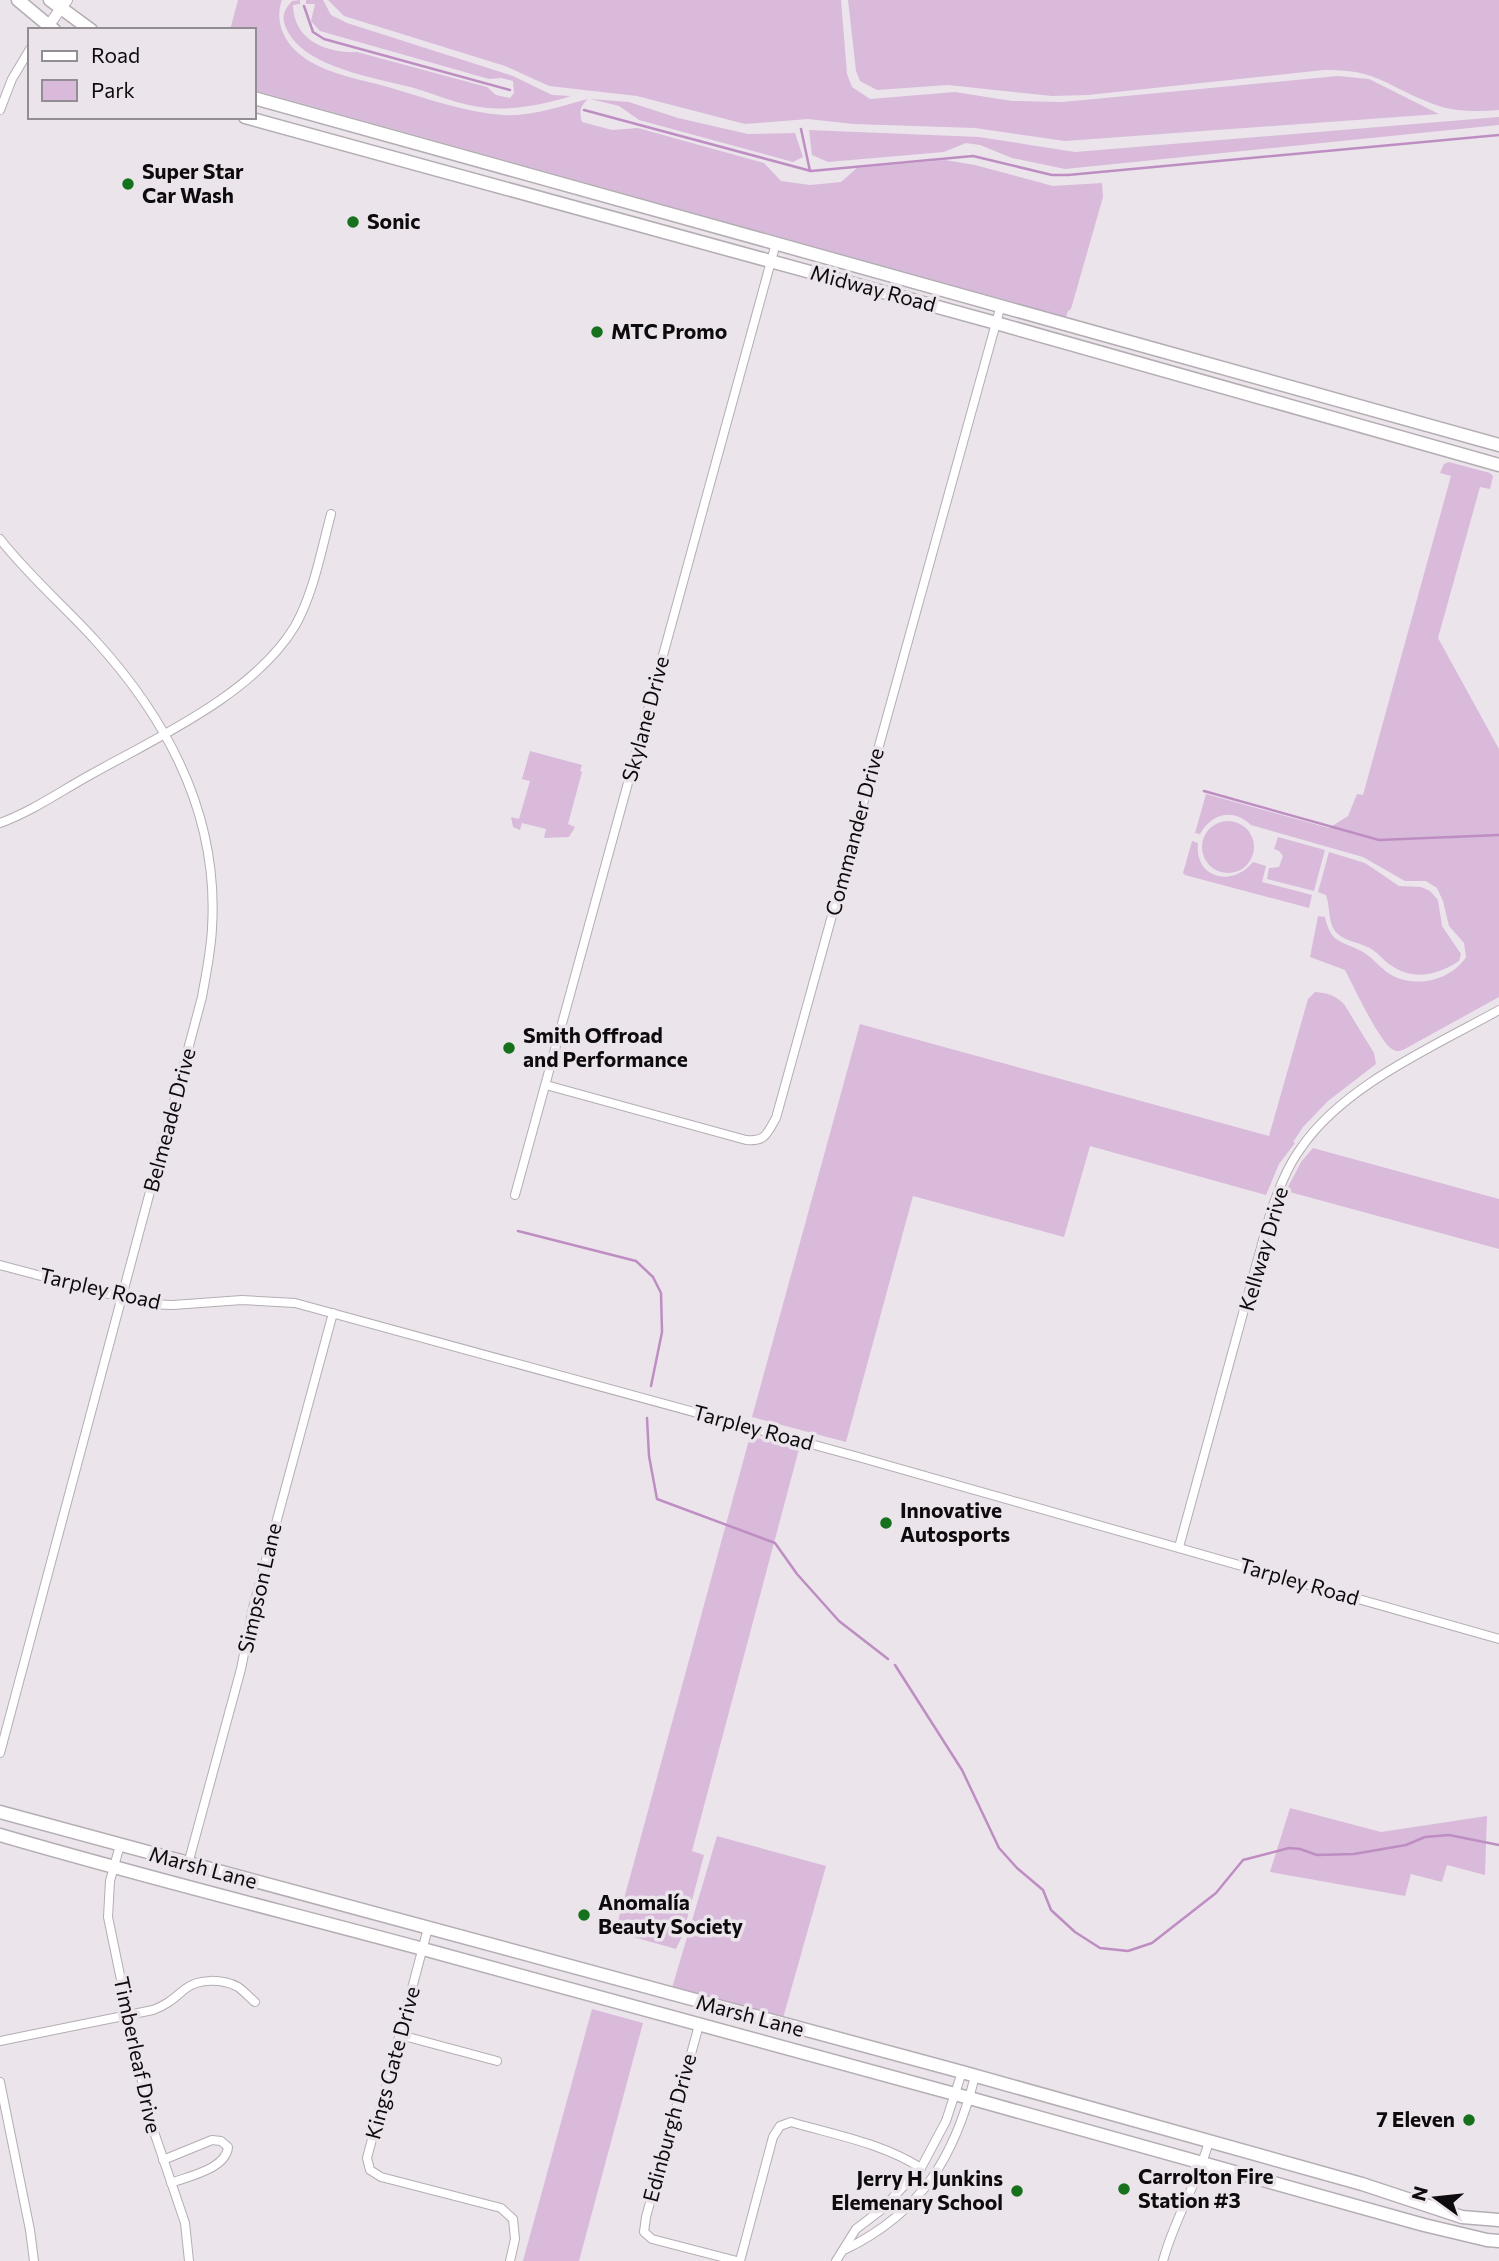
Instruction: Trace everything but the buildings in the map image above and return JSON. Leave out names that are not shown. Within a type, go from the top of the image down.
[{"type":"main road","points":[[19,0],[49,28]]},
{"type":"main road","points":[[50,0],[64,5],[89,28]]},
{"type":"main road","name":"Midway Road","points":[[256,99],[1499,444]]},
{"type":"main road","name":"Midway Road","points":[[252,119],[996,323],[1499,465]]},
{"type":"main road","points":[[343,144],[348,124]]},
{"type":"main road","points":[[436,170],[442,150]]},
{"type":"main road","points":[[573,207],[578,188]]},
{"type":"main road","points":[[1303,410],[1309,391]]},
{"type":"main road","name":"Marsh Lane","points":[[0,1812],[962,2072],[1362,2184],[1462,2217],[1499,2221]]},
{"type":"main road","name":"Marsh Lane","points":[[0,1835],[113,1868],[970,2097],[1424,2225],[1499,2241]]},
{"type":"street","points":[[49,28],[64,5]]},
{"type":"street","points":[[0,110],[12,79],[28,52]]},
{"type":"street","name":"Skylane Drive","points":[[515,1195],[776,243]]},
{"type":"street","name":"Commander Drive","points":[[546,1085],[746,1140],[757,1141],[766,1135],[776,1118],[1001,305]]},
{"type":"street","points":[[0,822],[29,809],[165,733],[254,676],[296,624],[306,601],[331,514]]},
{"type":"street","name":"Belmeade Drive","points":[[0,539],[96,642],[134,687],[165,733],[187,779],[205,838],[211,876],[212,929],[202,997],[0,1753]]},
{"type":"street","name":"Kellway Drive","points":[[1179,1547],[1271,1211],[1300,1148],[1330,1114],[1361,1088],[1499,1010]]},
{"type":"street","name":"Tarpley Road","points":[[0,1265],[121,1299],[173,1306],[274,1300],[332,1313],[1179,1547],[1499,1639]]},
{"type":"street","name":"Simpson Lane","points":[[188,1864],[332,1313]]},
{"type":"street","name":"Timberleaf Drive","points":[[120,1845],[113,1868],[108,1917],[150,2120],[185,2223],[189,2261]]},
{"type":"street","name":"Kings Gate Drive","points":[[428,1928],[366,2158],[370,2170],[381,2177],[501,2208],[513,2219],[515,2239],[510,2261]]},
{"type":"street","points":[[0,2041],[164,2006],[194,1984],[205,1981],[238,1987],[255,2002]]},
{"type":"street","name":"Edinburgh Drive","points":[[699,2025],[646,2217],[645,2232],[652,2239],[738,2261]]},
{"type":"street","points":[[400,2035],[497,2061]]},
{"type":"street","points":[[836,2261],[846,2249],[856,2229],[881,2210],[921,2168],[937,2141],[962,2072]]},
{"type":"street","points":[[846,2249],[895,2219],[930,2183],[952,2147],[975,2076]]},
{"type":"street","points":[[0,2082],[34,2261]]},
{"type":"street","points":[[738,2261],[773,2137],[780,2126],[791,2122],[881,2147],[921,2168]]},
{"type":"street","points":[[163,2160],[212,2140],[221,2141],[228,2147],[227,2155],[221,2162],[171,2183]]},
{"type":"street","points":[[1163,2261],[1171,2233],[1204,2162],[1209,2141]]},
{"type":"green space","points":[[238,0],[282,0],[280,24],[290,45],[311,62],[332,72],[459,108],[503,115],[535,113],[588,99],[581,109],[582,122],[612,130],[638,128],[764,163],[781,181],[810,185],[841,182],[857,168],[945,160],[975,165],[1053,186],[1102,183],[1103,197],[1071,309],[1066,317],[256,91],[256,28],[231,28]]},
{"type":"green space","points":[[300,0],[300,4],[293,5],[299,28],[323,47],[357,52],[487,87],[496,95],[510,98],[514,93],[513,81],[489,79],[320,31],[311,21],[315,4],[306,4],[306,0],[323,0],[331,15],[347,23],[513,76],[552,95],[571,96],[529,106],[478,107],[343,70],[309,54],[296,43],[287,30],[284,22],[285,11],[292,1]]},
{"type":"green space","points":[[328,0],[841,0],[847,74],[852,87],[870,99],[955,92],[1012,101],[1062,102],[1338,76],[1369,79],[1439,114],[1065,141],[975,128],[853,124],[808,119],[745,124],[637,96],[549,86],[505,66],[344,16]]},
{"type":"green space","points":[[848,0],[1499,0],[1499,110],[1445,108],[1379,79],[1341,70],[1088,95],[1052,96],[948,85],[877,90],[860,81],[856,71]]},
{"type":"green space","points":[[590,99],[629,102],[678,118],[748,134],[795,133],[803,157],[793,162],[639,120],[619,106]]},
{"type":"green space","points":[[1499,117],[1499,125],[1065,169],[1012,158],[980,145],[966,143],[944,152],[828,162],[812,155],[809,130],[979,137],[1075,152]]},
{"type":"green space","points":[[1449,462],[1493,476],[1490,489],[1480,487],[1438,638],[1499,749],[1499,997],[1398,1051],[1392,1049],[1380,1036],[1345,970],[1310,957],[1318,916],[1325,917],[1334,937],[1363,952],[1393,976],[1413,981],[1433,980],[1452,971],[1466,957],[1464,943],[1449,926],[1437,888],[1426,881],[1405,881],[1363,857],[1251,825],[1237,816],[1217,817],[1210,821],[1200,834],[1195,833],[1206,794],[1329,828],[1348,816],[1357,794],[1363,795],[1451,476],[1440,473],[1444,464]]},
{"type":"green space","points":[[530,751],[582,765],[568,824],[575,827],[569,837],[544,838],[546,829],[522,823],[520,830],[513,827],[511,817],[519,819],[530,781],[522,779]]},
{"type":"green space","points":[[1228,821],[1247,828],[1254,847],[1247,866],[1228,873],[1209,866],[1202,847],[1209,828]]},
{"type":"green space","points":[[1278,837],[1325,850],[1314,891],[1267,879],[1269,868],[1279,867],[1283,856],[1274,849]]},
{"type":"green space","points":[[1192,841],[1198,843],[1198,855],[1208,871],[1225,877],[1235,875],[1253,862],[1266,866],[1262,882],[1312,895],[1309,908],[1185,875],[1183,873]]},
{"type":"green space","points":[[1329,852],[1365,863],[1399,886],[1421,887],[1430,891],[1438,900],[1442,926],[1461,954],[1459,961],[1433,973],[1406,973],[1389,964],[1368,947],[1339,935],[1331,923],[1326,895],[1318,892]]},
{"type":"green space","points":[[1315,992],[1331,995],[1344,1004],[1374,1053],[1376,1064],[1328,1101],[1303,1127],[1279,1164],[1266,1195],[1090,1146],[1064,1237],[913,1196],[846,1442],[752,1417],[860,1024],[1269,1136],[1308,999]]},
{"type":"green space","points":[[1313,1148],[1499,1199],[1499,1249],[1286,1191],[1301,1162]]},
{"type":"green space","points":[[750,1436],[799,1449],[692,1851],[704,1855],[683,1934],[676,1949],[615,1932]]},
{"type":"green space","points":[[1290,1808],[1381,1832],[1487,1816],[1485,1875],[1447,1865],[1442,1882],[1411,1874],[1405,1896],[1270,1872]]},
{"type":"green space","points":[[717,1836],[826,1866],[783,2018],[672,1988]]},
{"type":"green space","points":[[592,2009],[643,2023],[579,2261],[523,2261]]},
{"type":"waterway","points":[[304,6],[313,32],[324,39],[510,90]]},
{"type":"waterway","points":[[584,110],[811,171],[973,156],[1052,175],[1068,175],[1499,135]]},
{"type":"waterway","points":[[801,129],[810,171]]},
{"type":"waterway","points":[[1204,791],[1379,840],[1499,835]]},
{"type":"waterway","points":[[518,1231],[636,1261],[653,1277],[661,1293],[662,1332],[651,1386]]},
{"type":"waterway","points":[[647,1418],[649,1456],[657,1499],[775,1543],[797,1574],[839,1621],[888,1659]]},
{"type":"waterway","points":[[895,1665],[962,1770],[999,1848],[1043,1890],[1051,1910],[1075,1932],[1100,1948],[1128,1951],[1152,1943],[1216,1893],[1243,1860],[1289,1848],[1317,1855],[1354,1854],[1406,1845],[1425,1837],[1449,1835],[1499,1845]]},
{"type":"place","name":"Super Star Car Wash","points":[[128,184]]},
{"type":"place","name":"Sonic","points":[[353,222]]},
{"type":"place","name":"MTC Promo","points":[[597,332]]},
{"type":"place","name":"Smith Offroad and Performance","points":[[509,1048]]},
{"type":"place","name":"Innovative Autosports","points":[[886,1523]]},
{"type":"place","name":"Anomalía Beauty Society","points":[[584,1915]]},
{"type":"place","name":"7 Eleven","points":[[1469,2120]]},
{"type":"place","name":"Carrolton Fire Station #3","points":[[1124,2189]]},
{"type":"place","name":"Jerry H. Junkins Elemenary School","points":[[1017,2191]]}]
